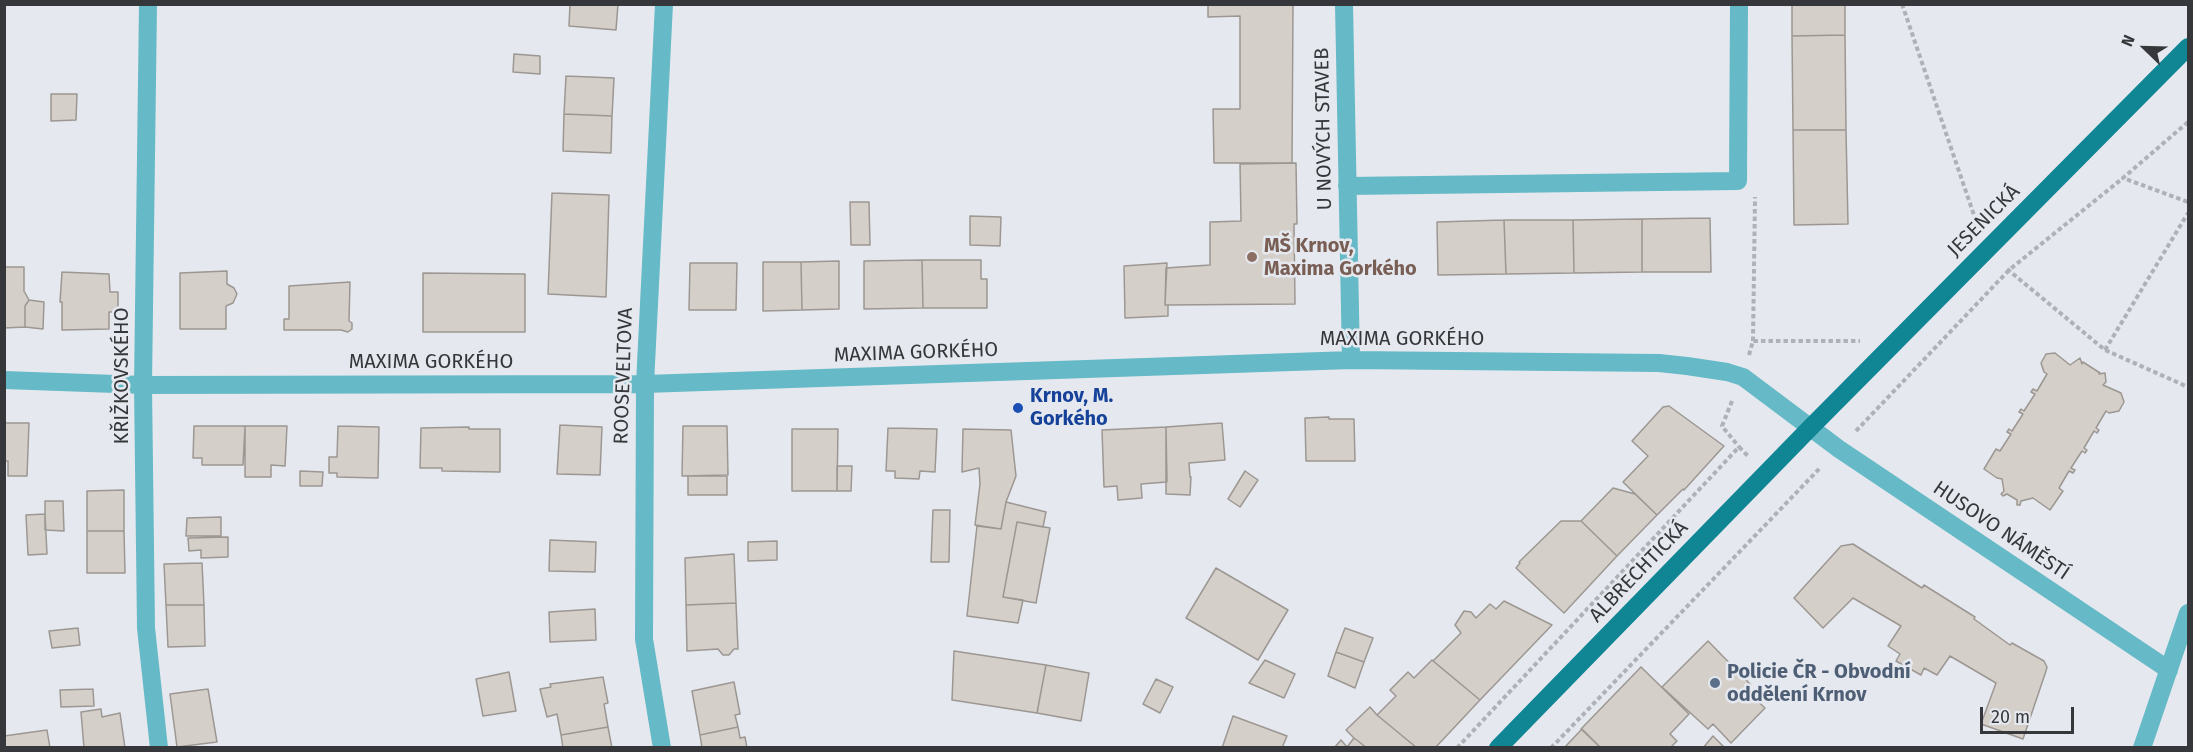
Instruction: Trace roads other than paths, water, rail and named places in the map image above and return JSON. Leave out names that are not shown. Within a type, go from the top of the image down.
[{"type":"main road","name":"JESENICKÁ","points":[[1811,427],[2188,47]]},
{"type":"main road","name":"ALBRECHTICKÁ","points":[[1498,747],[1811,427]]},
{"type":"street","name":"KŘIŽKOVSKÉHO","points":[[148,4],[143,385],[146,628],[159,747]]},
{"type":"street","name":"ROOSEVELTOVA","points":[[662,747],[644,639],[645,384],[664,4]]},
{"type":"street","name":"U NOVÝCH STAVEB","points":[[1344,4],[1351,360]]},
{"type":"street","points":[[1347,186],[1738,181],[1739,4]]},
{"type":"street","name":"MAXIMA GORKÉHO","points":[[4,380],[143,385],[645,384],[1351,360],[1659,363],[1727,372],[1743,377],[1811,427]]},
{"type":"street","name":"HUSOVO NÁMĚSTÍ","points":[[1811,427],[1839,449],[2169,670]]},
{"type":"street","points":[[2142,747],[2188,613]]},
{"type":"place","name":"MŠ Krnov, Maxima Gorkého","points":[[1252,257]]},
{"type":"place","name":"Krnov, M. Gorkého","points":[[1018,408]]},
{"type":"place","name":"Policie ČR - Obvodní oddělení Krnov","points":[[1715,683]]}]
